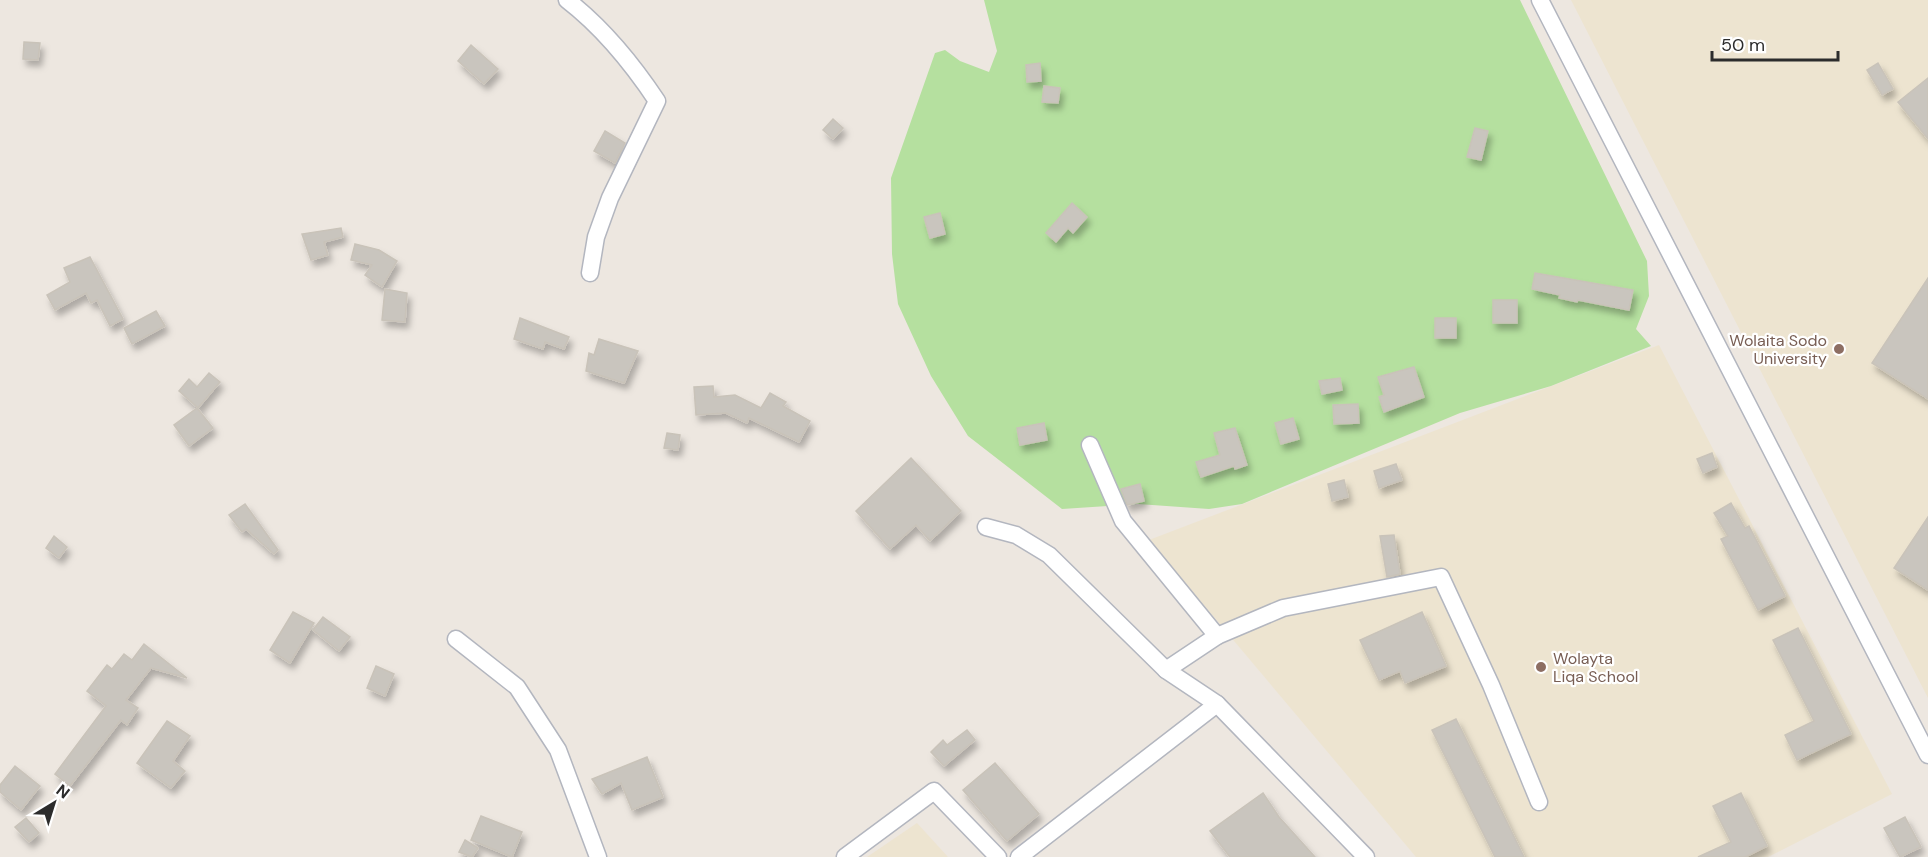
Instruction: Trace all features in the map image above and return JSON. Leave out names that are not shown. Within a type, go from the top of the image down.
[{"type":"street","points":[[567,0],[581,11],[641,78],[657,101],[610,198],[596,237],[590,273]]},
{"type":"street","points":[[1540,0],[1928,755]]},
{"type":"street","points":[[1090,445],[1123,521],[1217,636]]},
{"type":"street","points":[[986,527],[1016,535],[1049,555],[1166,670],[1217,704],[1366,857]]},
{"type":"street","points":[[1166,670],[1217,636],[1283,608],[1441,577],[1491,685],[1539,802]]},
{"type":"street","points":[[456,639],[517,687],[558,750],[598,857]]},
{"type":"street","points":[[1019,857],[1217,704]]},
{"type":"street","points":[[845,857],[934,791],[998,857]]},
{"type":"shaded area","name":"Wolaita Sodo University","points":[[1571,0],[1928,0],[1928,698]]},
{"type":"shaded area","name":"Wolayta Liqa School","points":[[1659,345],[1892,794],[1768,857],[1416,857],[1149,540]]},
{"type":"shaded area","points":[[917,823],[948,857],[867,857]]},
{"type":"green space","points":[[984,0],[1520,0],[1647,261],[1649,296],[1636,329],[1651,346],[1551,386],[1460,413],[1242,504],[1209,509],[1138,504],[1062,509],[968,436],[931,376],[898,304],[892,254],[891,178],[935,53],[945,50],[960,61],[989,72],[997,51]]},
{"type":"building","points":[[24,42],[40,43],[38,60],[23,59]]},
{"type":"building","points":[[471,45],[498,69],[484,84],[458,61]]},
{"type":"building","points":[[1040,63],[1041,81],[1027,82],[1026,65]]},
{"type":"building","points":[[1878,63],[1893,89],[1882,95],[1867,70]]},
{"type":"building","points":[[1928,78],[1928,139],[1898,102]]},
{"type":"building","points":[[1044,86],[1060,88],[1058,103],[1042,102]]},
{"type":"building","points":[[833,119],[843,128],[833,139],[823,130]]},
{"type":"building","points":[[1475,128],[1488,131],[1481,160],[1467,157]]},
{"type":"building","points":[[605,131],[625,143],[615,163],[594,151]]},
{"type":"building","points":[[1072,203],[1087,217],[1073,233],[1068,228],[1056,242],[1046,233]]},
{"type":"building","points":[[940,213],[945,234],[930,238],[924,217]]},
{"type":"building","points":[[341,228],[343,237],[324,242],[328,255],[311,260],[302,234]]},
{"type":"building","points":[[355,244],[379,250],[397,261],[382,287],[365,275],[372,265],[351,260]]},
{"type":"building","points":[[90,257],[123,319],[110,326],[97,300],[91,303],[86,293],[55,310],[47,295],[70,282],[64,268]]},
{"type":"building","points":[[1535,273],[1633,290],[1629,310],[1578,300],[1577,302],[1559,298],[1560,295],[1532,289]]},
{"type":"building","points":[[1928,278],[1928,399],[1872,363]]},
{"type":"building","points":[[385,289],[407,293],[405,322],[382,320]]},
{"type":"building","points":[[1493,300],[1517,300],[1517,323],[1493,323]]},
{"type":"building","points":[[156,311],[165,326],[132,344],[124,328]]},
{"type":"building","points":[[520,318],[569,337],[564,349],[545,342],[543,349],[514,339]]},
{"type":"building","points":[[1435,318],[1456,318],[1456,338],[1435,338]]},
{"type":"building","points":[[599,339],[638,351],[624,383],[586,371],[589,353],[594,355]]},
{"type":"building","points":[[1414,367],[1424,397],[1384,412],[1379,397],[1384,395],[1378,377]]},
{"type":"building","points":[[209,373],[220,382],[198,408],[179,391],[189,379],[197,387]]},
{"type":"building","points":[[1340,378],[1342,390],[1322,394],[1319,381]]},
{"type":"building","points":[[713,386],[714,397],[735,395],[761,408],[770,393],[786,402],[783,406],[810,421],[799,442],[749,418],[747,423],[726,413],[696,415],[694,387]]},
{"type":"building","points":[[1358,404],[1359,423],[1334,424],[1333,405]]},
{"type":"building","points":[[197,408],[213,428],[189,446],[174,425]]},
{"type":"building","points":[[1293,418],[1299,439],[1281,444],[1275,423]]},
{"type":"building","points":[[1044,423],[1047,440],[1020,445],[1017,428]]},
{"type":"building","points":[[1235,428],[1247,465],[1235,469],[1234,466],[1201,477],[1196,462],[1220,455],[1214,433]]},
{"type":"building","points":[[667,433],[680,435],[678,450],[664,448]]},
{"type":"building","points":[[1712,453],[1717,467],[1703,473],[1697,459]]},
{"type":"building","points":[[911,458],[961,511],[930,541],[916,525],[890,549],[856,511]]},
{"type":"building","points":[[1396,464],[1402,480],[1379,488],[1374,471]]},
{"type":"building","points":[[1344,480],[1348,497],[1332,501],[1328,484]]},
{"type":"building","points":[[1140,484],[1144,501],[1127,505],[1121,489]]},
{"type":"building","points":[[1731,503],[1745,528],[1749,526],[1785,596],[1758,610],[1721,539],[1728,536],[1714,513]]},
{"type":"building","points":[[245,504],[278,550],[274,554],[246,529],[242,532],[229,515]]},
{"type":"building","points":[[1928,517],[1928,590],[1894,568]]},
{"type":"building","points":[[1394,535],[1400,574],[1387,577],[1380,536]]},
{"type":"building","points":[[54,536],[67,547],[59,558],[46,548]]},
{"type":"building","points":[[293,612],[314,623],[290,663],[270,650]]},
{"type":"building","points":[[1422,612],[1446,666],[1405,683],[1400,671],[1379,680],[1360,640]]},
{"type":"building","points":[[323,617],[350,637],[339,651],[313,630]]},
{"type":"building","points":[[1798,628],[1851,734],[1797,760],[1785,735],[1814,721],[1773,640]]},
{"type":"building","points":[[144,644],[187,678],[151,668],[126,700],[138,708],[127,725],[121,720],[70,786],[55,774],[106,706],[87,691],[107,665],[112,669],[124,654],[132,660]]},
{"type":"building","points":[[376,666],[394,674],[385,696],[367,688]]},
{"type":"building","points":[[1456,719],[1524,857],[1495,857],[1432,730]]},
{"type":"building","points":[[167,721],[190,736],[173,761],[185,771],[171,788],[137,763]]},
{"type":"building","points":[[967,730],[975,740],[944,766],[931,752],[943,740],[947,745]]},
{"type":"building","points":[[647,757],[663,797],[632,810],[621,783],[602,794],[592,779]]},
{"type":"building","points":[[995,763],[1039,814],[1007,841],[963,790]]},
{"type":"building","points":[[15,766],[40,786],[21,810],[0,792],[0,785]]},
{"type":"building","points":[[1263,793],[1279,817],[1315,857],[1230,857],[1210,831]]},
{"type":"building","points":[[1741,793],[1767,846],[1745,857],[1698,857],[1731,842],[1713,806]]},
{"type":"building","points":[[481,816],[522,832],[512,857],[471,840]]},
{"type":"building","points":[[1905,817],[1921,847],[1900,857],[1884,828]]},
{"type":"building","points":[[26,818],[39,833],[29,842],[15,827]]},
{"type":"building","points":[[465,840],[478,848],[472,857],[459,852]]},
{"type":"place","name":"Wolaita Sodo University","points":[[1839,349]]},
{"type":"place","name":"Wolayta Liqa School","points":[[1541,667]]}]
